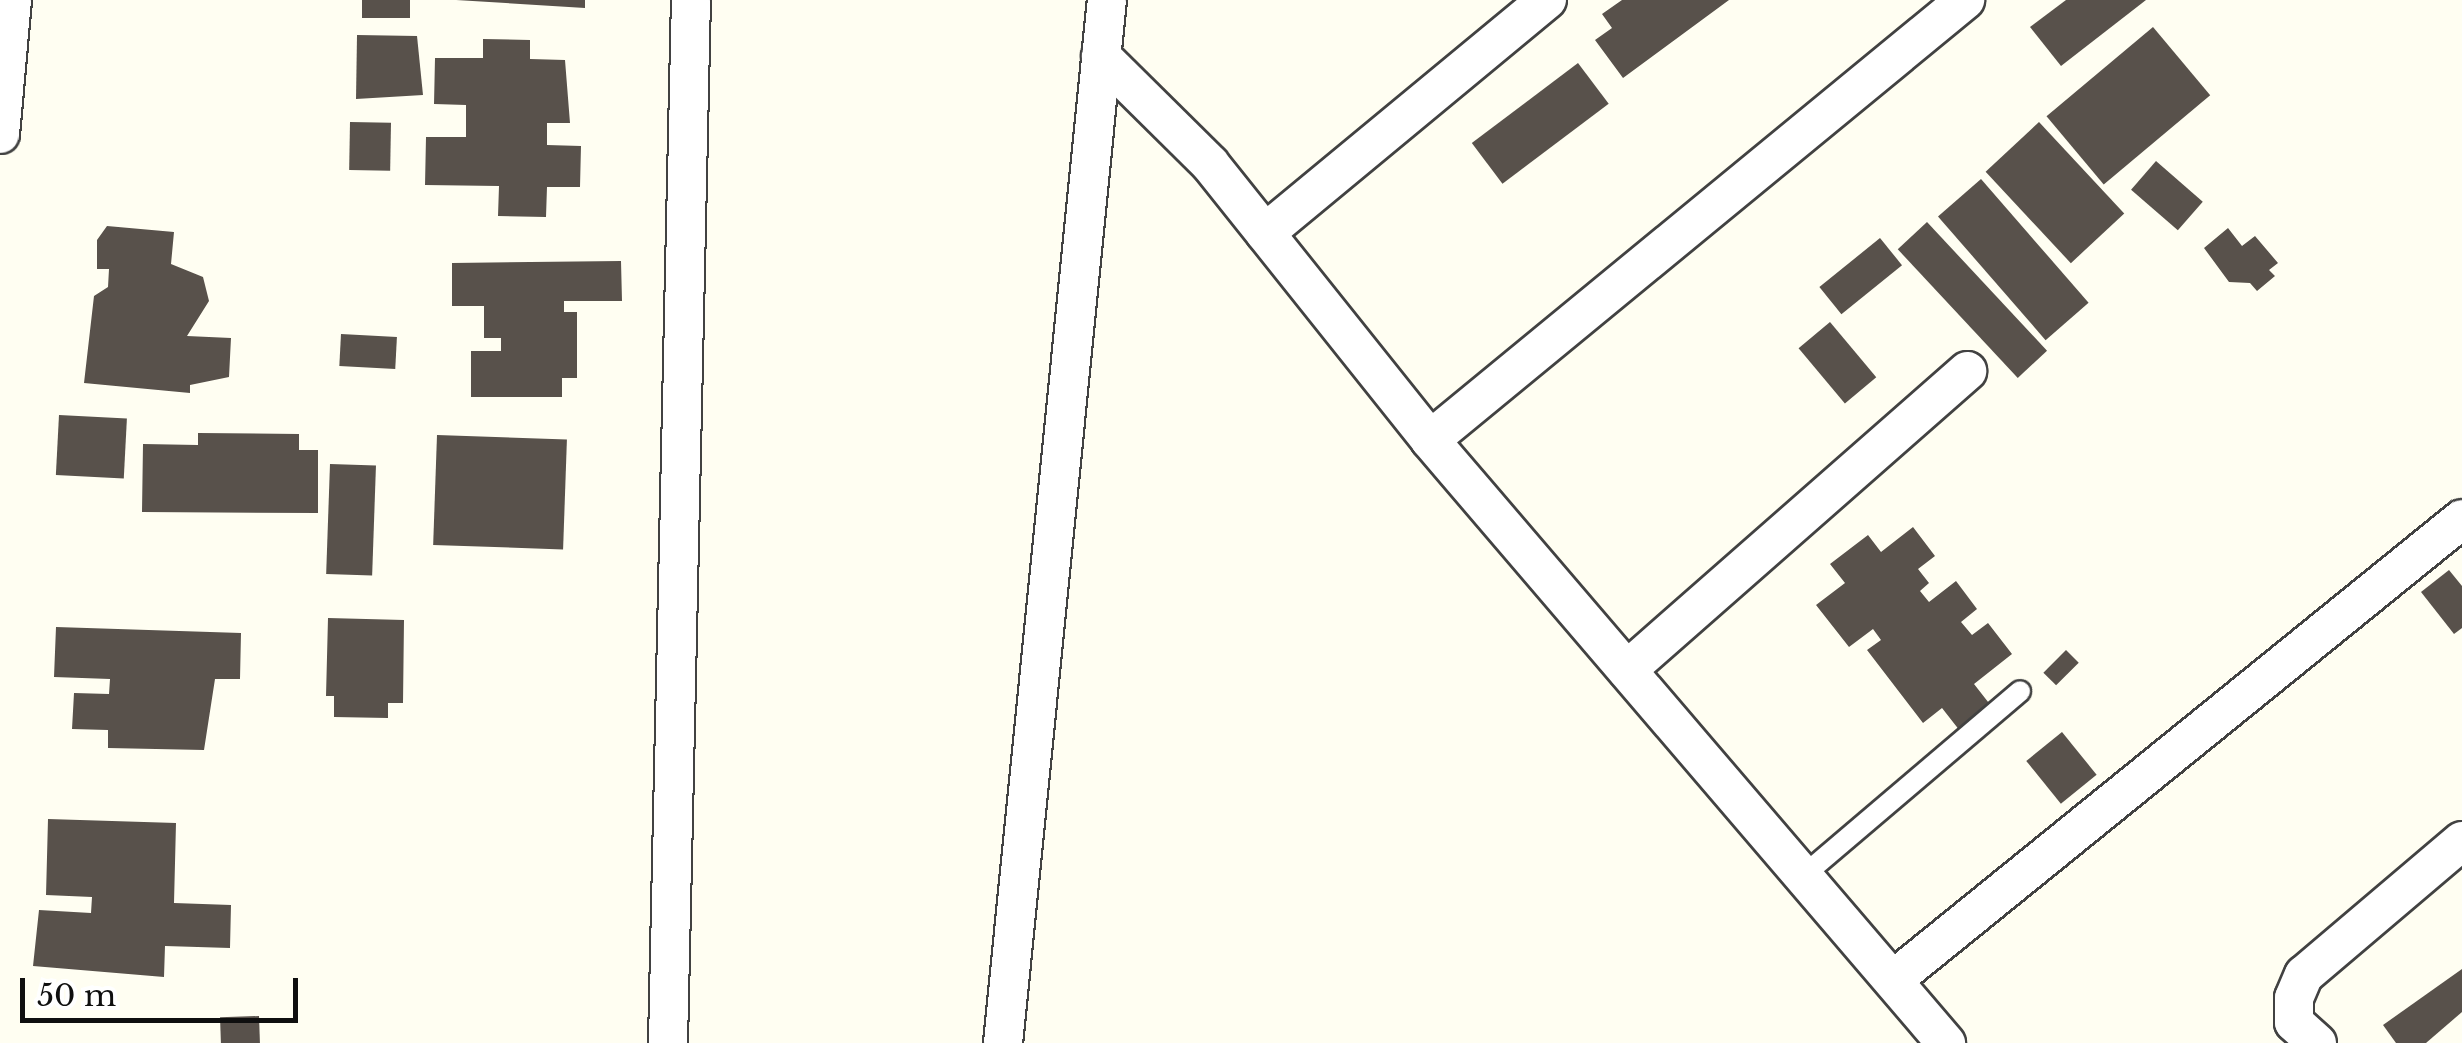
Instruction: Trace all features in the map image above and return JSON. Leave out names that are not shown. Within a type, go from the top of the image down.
[{"type":"street","points":[[0,134],[12,0]]},
{"type":"street","points":[[668,1043],[691,0]]},
{"type":"street","points":[[1003,1043],[1106,0]]},
{"type":"street","points":[[1265,233],[1547,0]]},
{"type":"street","points":[[1430,440],[1965,0]]},
{"type":"street","points":[[1101,56],[1210,164],[1430,440],[1946,1043]]},
{"type":"street","points":[[1627,670],[1967,371]]},
{"type":"street","points":[[1893,980],[2455,540]]},
{"type":"street","points":[[2317,1043],[2294,1022],[2294,998],[2304,975],[2462,840]]},
{"type":"lane","points":[[1803,876],[2020,691]]},
{"type":"building","points":[[362,0],[410,0],[410,18],[362,18]]},
{"type":"building","points":[[456,0],[585,0],[585,8]]},
{"type":"building","points":[[1622,0],[1729,0],[1623,78],[1595,40],[1612,28],[1602,14]]},
{"type":"building","points":[[2066,0],[2146,0],[2061,66],[2030,27]]},
{"type":"building","points":[[2153,27],[2210,95],[2104,185],[2047,116]]},
{"type":"building","points":[[357,35],[417,36],[423,95],[356,99]]},
{"type":"building","points":[[483,39],[530,40],[530,59],[565,60],[570,123],[547,123],[547,145],[581,146],[580,187],[547,187],[546,217],[498,216],[499,186],[425,185],[426,137],[466,137],[466,105],[434,104],[435,58],[483,58]]},
{"type":"building","points":[[1578,63],[1609,104],[1502,184],[1472,143]]},
{"type":"building","points":[[350,122],[391,123],[390,171],[349,170]]},
{"type":"building","points":[[2039,122],[2124,213],[2071,263],[1986,172]]},
{"type":"building","points":[[2156,161],[2203,202],[2178,230],[2131,190]]},
{"type":"building","points":[[1981,179],[2089,303],[2046,340],[1938,216]]},
{"type":"building","points":[[1927,222],[2047,351],[2018,378],[1898,249]]},
{"type":"building","points":[[107,226],[174,232],[171,264],[203,277],[209,301],[187,336],[231,338],[229,377],[190,385],[190,393],[84,383],[94,296],[108,287],[109,269],[97,269],[97,240]]},
{"type":"building","points":[[2228,228],[2242,246],[2255,236],[2278,263],[2269,270],[2275,276],[2257,291],[2250,283],[2229,282],[2204,248]]},
{"type":"building","points":[[1880,238],[1902,265],[1841,314],[1819,287]]},
{"type":"building","points":[[621,261],[622,301],[564,301],[564,312],[577,312],[577,378],[562,378],[562,397],[471,397],[471,351],[501,351],[501,338],[484,338],[484,306],[452,306],[452,263]]},
{"type":"building","points":[[1830,322],[1876,377],[1845,404],[1799,348]]},
{"type":"building","points":[[341,334],[397,337],[395,369],[339,366]]},
{"type":"building","points":[[59,415],[127,419],[124,478],[56,475]]},
{"type":"building","points":[[198,433],[299,434],[299,450],[318,450],[318,513],[142,512],[143,444],[198,445]]},
{"type":"building","points":[[437,435],[567,440],[563,549],[433,545]]},
{"type":"building","points":[[330,464],[376,466],[372,576],[326,574]]},
{"type":"building","points":[[1913,527],[1935,556],[1918,569],[1929,583],[1920,591],[1929,602],[1956,581],[1977,609],[1961,622],[1972,635],[1988,623],[2012,654],[1974,684],[1992,707],[1960,731],[1942,708],[1923,723],[1867,650],[1881,640],[1873,629],[1849,647],[1816,605],[1845,583],[1830,564],[1868,535],[1881,552]]},
{"type":"building","points":[[2449,570],[2462,586],[2462,628],[2454,634],[2421,592]]},
{"type":"building","points":[[328,618],[404,620],[403,703],[388,703],[388,718],[334,717],[334,696],[326,696]]},
{"type":"building","points":[[56,627],[241,633],[240,679],[215,679],[204,750],[108,748],[108,730],[72,729],[74,693],[109,694],[110,679],[54,677]]},
{"type":"building","points":[[2066,650],[2079,663],[2056,685],[2043,673]]},
{"type":"building","points":[[2062,732],[2097,775],[2061,804],[2026,761]]},
{"type":"building","points":[[48,819],[176,823],[174,903],[231,905],[230,948],[165,946],[164,977],[33,966],[39,910],[91,913],[92,897],[46,895]]},
{"type":"building","points":[[2462,969],[2462,1012],[2426,1043],[2396,1043],[2383,1025]]},
{"type":"building","points":[[259,1016],[260,1043],[221,1043],[220,1017]]}]
